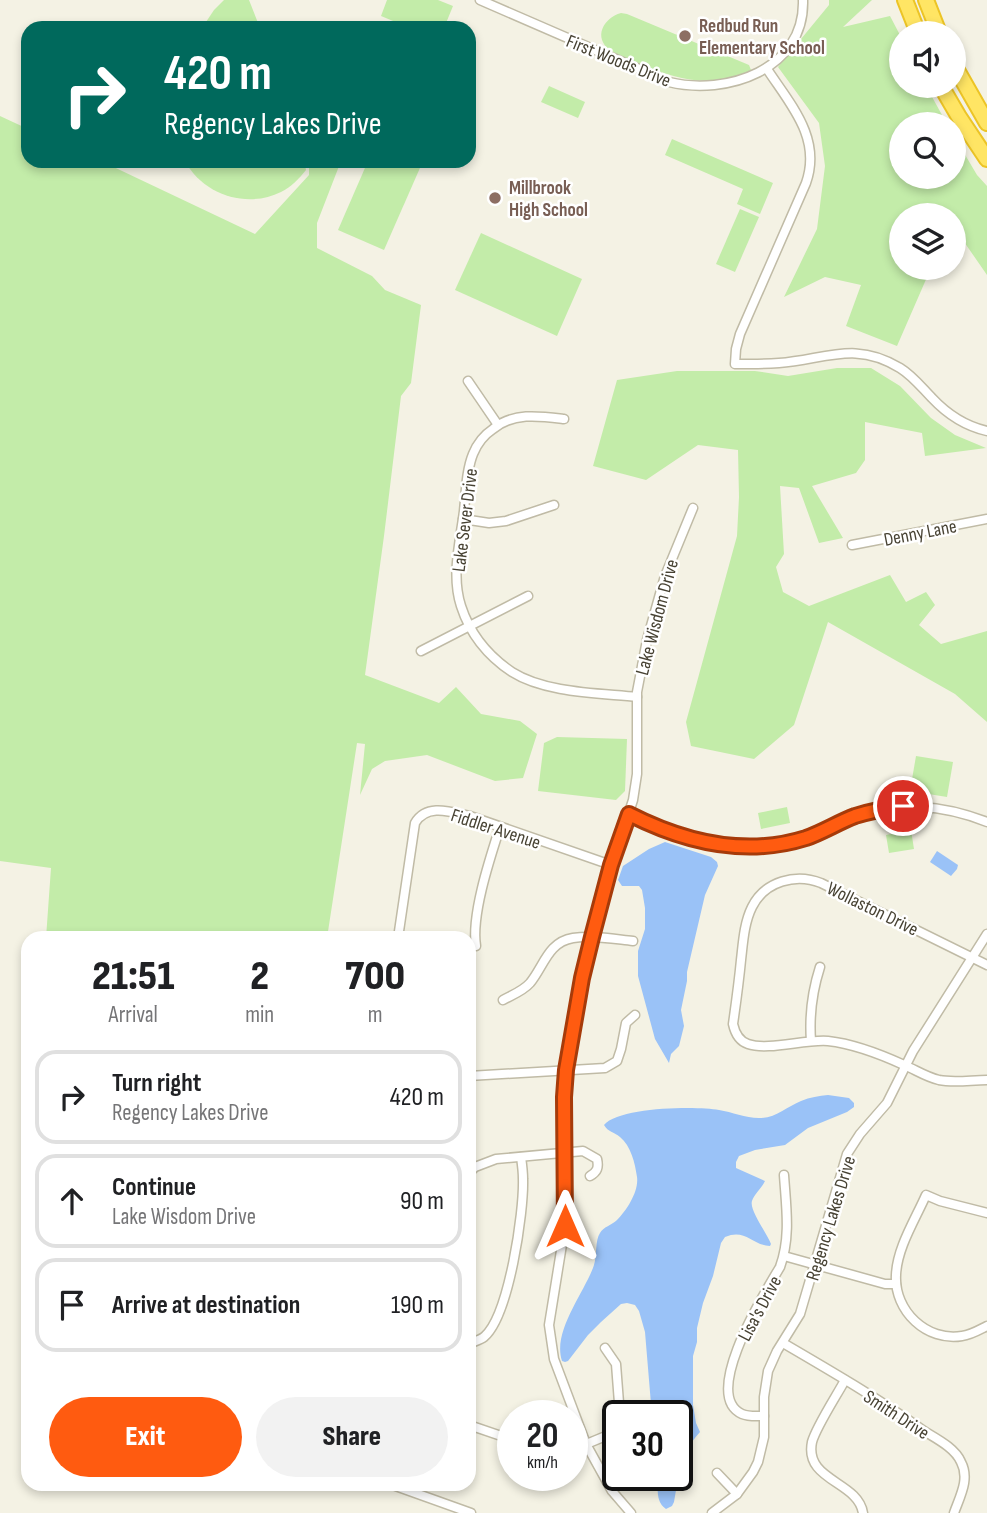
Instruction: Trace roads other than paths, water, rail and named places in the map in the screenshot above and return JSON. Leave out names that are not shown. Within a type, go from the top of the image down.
[{"type":"highway","points":[[905,0],[913,21]]},
{"type":"highway","points":[[926,0],[934,21]]},
{"type":"highway","points":[[966,86],[987,123]]},
{"type":"highway","points":[[948,98],[987,159]]},
{"type":"street","name":"First Woods Drive","points":[[480,0],[650,74],[681,85],[707,86],[736,82],[767,69],[782,55],[796,33],[802,17],[803,0]]},
{"type":"street","points":[[767,69],[804,128],[812,153],[811,164],[806,183],[740,334],[735,364],[779,363],[843,353],[874,357],[902,369],[947,413],[961,422],[987,431]]},
{"type":"street","points":[[468,381],[498,425],[525,416],[564,419]]},
{"type":"street","name":"Lake Sever Drive","points":[[498,425],[485,436],[470,463],[456,564],[460,604],[470,626],[480,643],[497,660],[528,680],[563,689],[637,697]]},
{"type":"street","points":[[463,519],[489,523],[506,521],[554,505]]},
{"type":"street","name":"Lake Wisdom Drive","points":[[629,814],[637,775],[637,697],[647,640],[674,551],[693,508]]},
{"type":"street","name":"Denny Lane","points":[[852,545],[987,519]]},
{"type":"street","points":[[421,651],[528,596]]},
{"type":"street","points":[[569,1400],[554,1359],[550,1333],[550,1312],[565,1226],[566,1070],[592,937],[611,865],[629,814],[714,844],[742,847],[783,844],[808,837],[854,817],[903,806],[952,810],[987,822]]},
{"type":"street","name":"Fiddler Avenue","points":[[399,931],[415,823],[430,811],[450,811],[611,865]]},
{"type":"street","points":[[475,931],[475,920],[500,827]]},
{"type":"street","name":"Wollaston Drive","points":[[972,957],[813,879],[797,878],[778,883],[763,892],[751,909],[733,1024],[741,1041],[752,1045],[831,1041],[853,1045],[939,1080],[987,1080]]},
{"type":"street","name":"Regency Lakes Drive","points":[[712,1513],[737,1494],[758,1462],[764,1437],[768,1371],[800,1314],[848,1154],[860,1133],[894,1092],[905,1065],[987,934]]},
{"type":"street","points":[[503,1000],[528,985],[549,952],[559,943],[573,938],[592,937],[633,941]]},
{"type":"street","points":[[972,957],[987,965]]},
{"type":"street","points":[[811,1041],[811,1005],[820,967]]},
{"type":"street","points":[[476,1076],[605,1068],[617,1061],[626,1023],[635,1015]]},
{"type":"street","points":[[476,1167],[496,1159],[583,1151],[597,1159],[597,1171],[590,1176]]},
{"type":"street","points":[[476,1341],[484,1337],[499,1314],[510,1275],[521,1214],[521,1157]]},
{"type":"street","name":"Lisa's Drive","points":[[764,1416],[745,1415],[736,1410],[729,1396],[730,1377],[744,1333],[784,1256],[787,1233],[784,1175]]},
{"type":"street","points":[[987,1213],[926,1195],[897,1264],[896,1284],[900,1300],[909,1315],[928,1331],[961,1336],[987,1326]]},
{"type":"street","points":[[784,1256],[885,1284],[896,1284]]},
{"type":"street","name":"Smith Drive","points":[[783,1343],[897,1412],[954,1452],[962,1463],[965,1476],[954,1513]]},
{"type":"street","points":[[605,1348],[616,1364],[619,1400]]},
{"type":"street","points":[[845,1380],[815,1435],[811,1450],[818,1468],[832,1481],[853,1493],[861,1504],[863,1513]]},
{"type":"street","points":[[476,1427],[497,1435]]},
{"type":"street","points":[[588,1448],[612,1491],[631,1513]]},
{"type":"street","points":[[717,1473],[737,1494]]},
{"type":"street","points":[[410,1491],[471,1513]]},
{"type":"water","points":[[665,842],[711,857],[718,866],[705,895],[687,972],[681,1010],[684,1026],[679,1046],[671,1054],[669,1063],[655,1039],[638,976],[638,951],[645,929],[642,890],[639,886],[622,886],[618,880],[623,866]]},
{"type":"water","points":[[937,851],[958,865],[951,876],[930,862]]},
{"type":"water","points":[[828,1095],[849,1098],[854,1107],[808,1128],[785,1145],[755,1150],[739,1156],[736,1162],[736,1168],[765,1181],[753,1198],[752,1205],[771,1244],[764,1245],[738,1234],[725,1237],[721,1243],[697,1328],[693,1356],[693,1400],[651,1400],[645,1332],[635,1305],[621,1304],[588,1335],[568,1361],[562,1361],[560,1349],[565,1325],[590,1276],[598,1236],[625,1211],[636,1188],[636,1172],[630,1150],[620,1137],[604,1125],[612,1119],[641,1111],[676,1108],[719,1110],[762,1118],[778,1114],[796,1103]]},
{"type":"water","points":[[693,1405],[696,1423],[700,1432],[693,1441]]},
{"type":"water","points":[[658,1491],[676,1491],[672,1506],[666,1509]]},
{"type":"place","name":"Redbud Run Elementary School","points":[[685,36]]},
{"type":"place","name":"Millbrook High School","points":[[495,198]]}]
